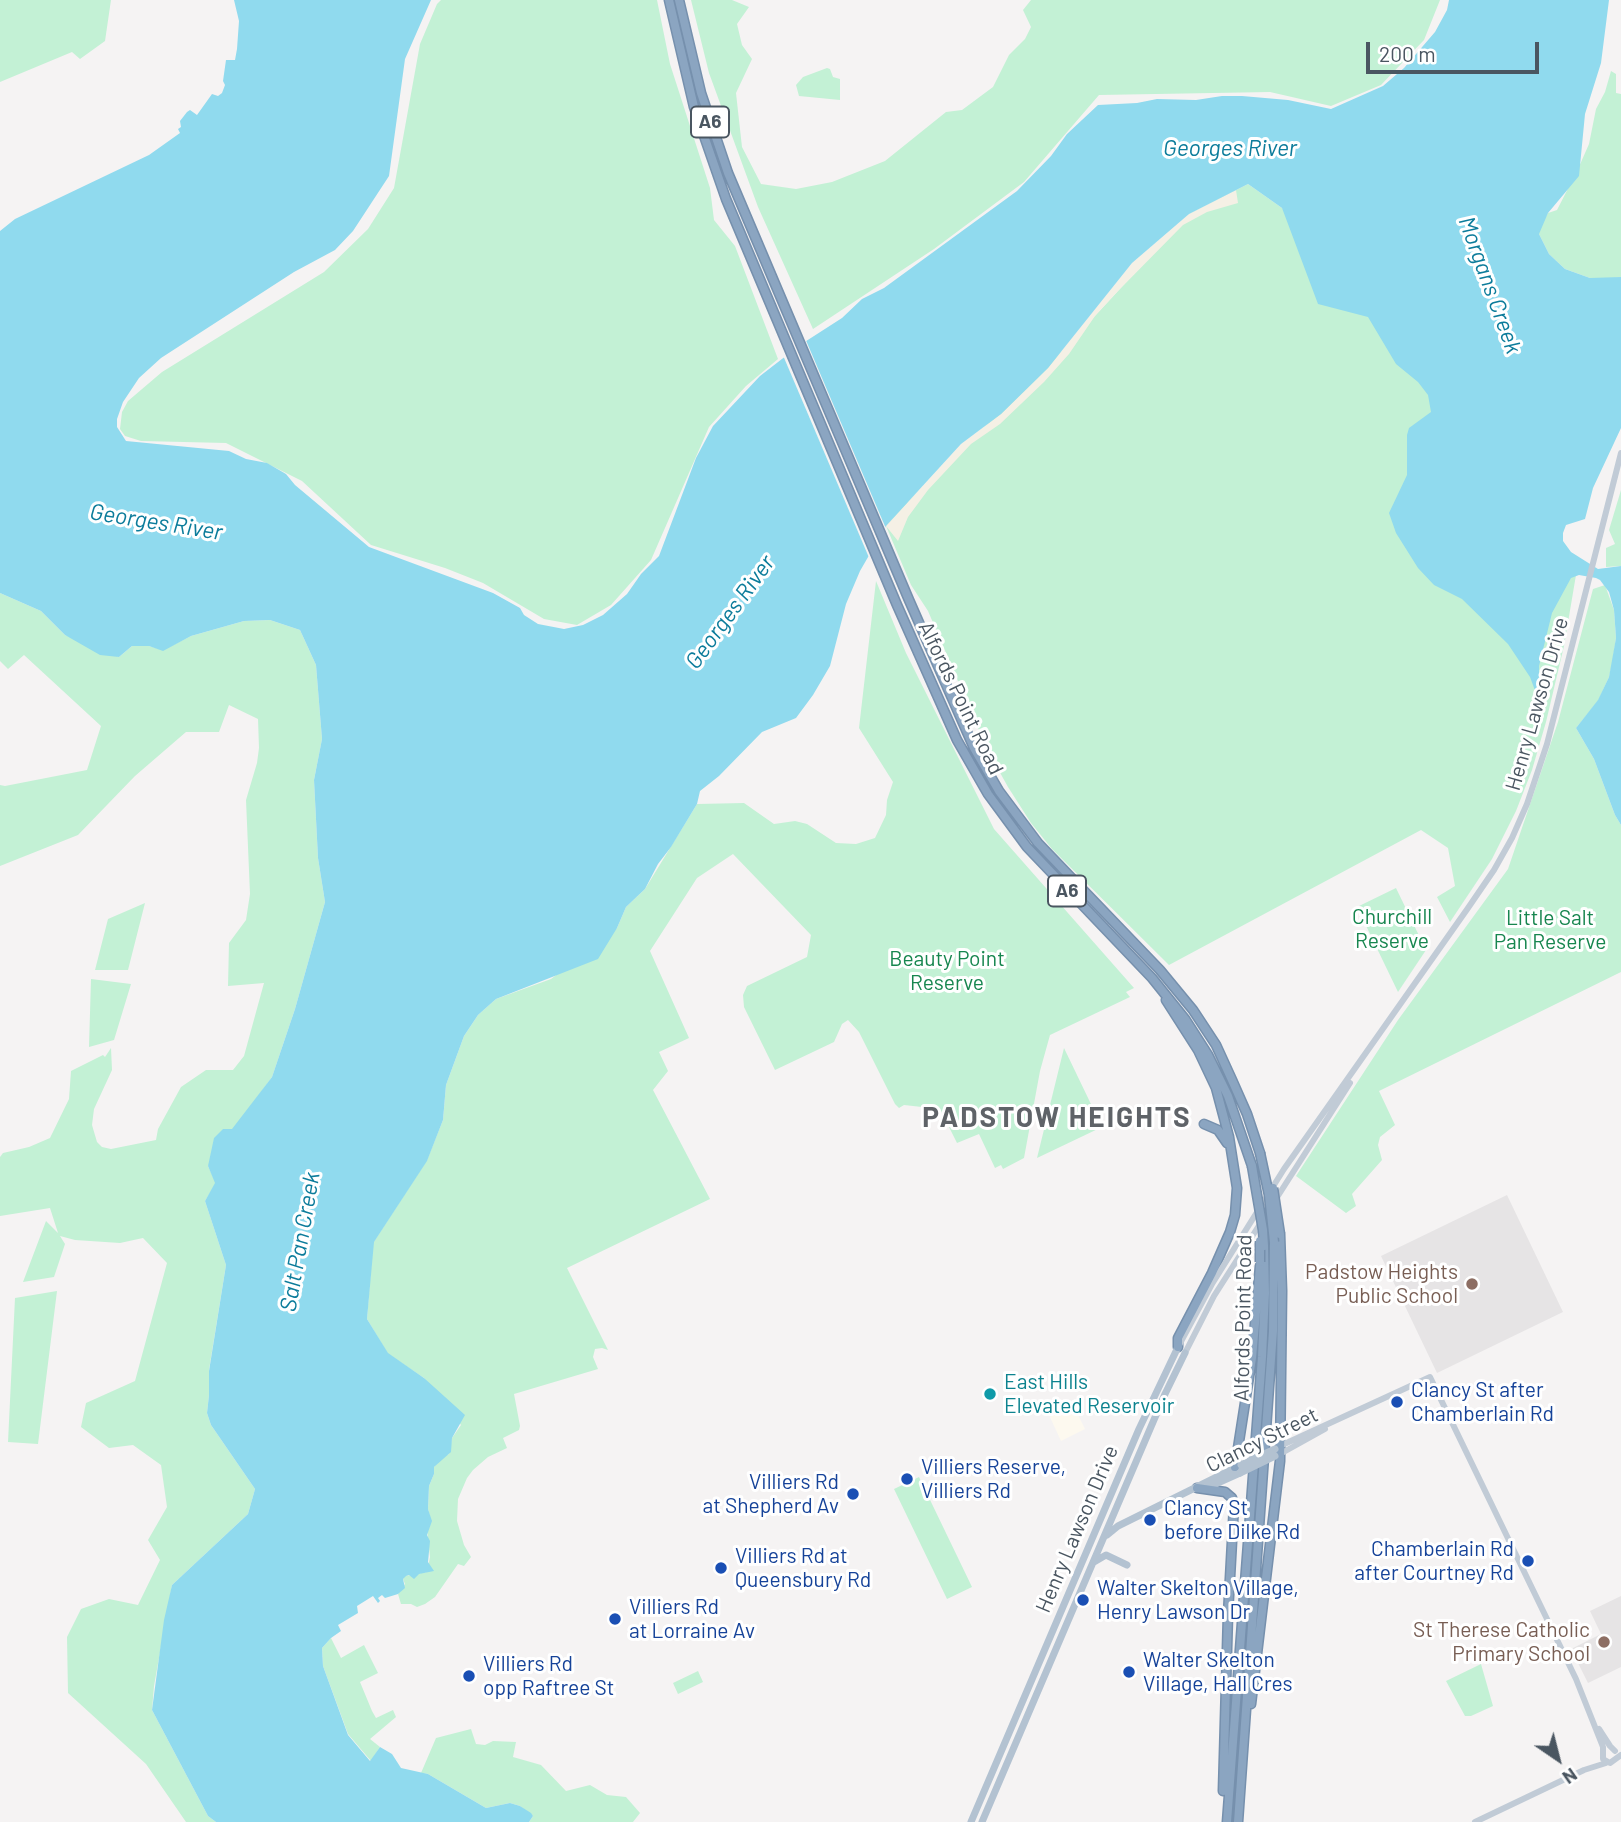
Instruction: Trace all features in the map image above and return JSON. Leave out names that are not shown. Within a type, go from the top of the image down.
[{"type":"highway","name":"Alfords Point Road","points":[[668,0],[697,117],[744,245],[957,740],[1000,812],[1041,863],[1159,986],[1194,1032],[1216,1069],[1238,1120],[1252,1166],[1261,1217],[1264,1335],[1260,1447]]},
{"type":"highway","name":"Alfords Point Road","points":[[679,0],[707,113],[756,240],[967,733],[1009,805],[1054,861],[1170,981],[1216,1045],[1239,1094],[1261,1151],[1277,1238],[1274,1311],[1260,1447]]},
{"type":"highway","name":"A6","points":[[1159,986],[1213,1080],[1225,1119],[1237,1196],[1233,1224],[1218,1262],[1178,1338],[1182,1350]]},
{"type":"highway","points":[[1204,1124],[1215,1128],[1224,1137],[1234,1164]]},
{"type":"highway","points":[[1277,1238],[1282,1290],[1278,1451]]},
{"type":"highway","points":[[1239,1468],[1263,1262]]},
{"type":"highway","name":"A6","points":[[1238,1822],[1260,1447]]},
{"type":"highway","name":"A6","points":[[1225,1822],[1260,1447]]},
{"type":"highway","name":"A6","points":[[1242,1762],[1248,1737],[1278,1451]]},
{"type":"highway","points":[[1197,1488],[1225,1492],[1232,1498],[1234,1505],[1225,1695],[1225,1822]]},
{"type":"main road","name":"Henry Lawson Drive","points":[[982,1822],[1212,1284],[1284,1169],[1494,870],[1520,822],[1547,744],[1621,453]]},
{"type":"main road","name":"Henry Lawson Drive","points":[[971,1822],[1160,1383],[1182,1350]]},
{"type":"main road","name":"Clancy Street","points":[[1104,1537],[1118,1526],[1197,1488],[1211,1486],[1239,1468],[1430,1377],[1594,1721]]},
{"type":"main road","points":[[1118,1506],[1125,1517],[1141,1515]]},
{"type":"main road","points":[[1097,1528],[1104,1537]]},
{"type":"main road","points":[[1093,1563],[1106,1555],[1127,1564]]},
{"type":"main road","points":[[1594,1721],[1617,1753]]},
{"type":"main road","points":[[1594,1721],[1604,1757],[1612,1763],[1617,1753]]},
{"type":"main road","points":[[1475,1822],[1617,1753]]},
{"type":"shaded area","name":"Padstow Heights Public School","points":[[1507,1195],[1563,1312],[1437,1373],[1381,1256]]},
{"type":"shaded area","points":[[1072,1403],[1085,1429],[1061,1441],[1050,1417],[1052,1413]]},
{"type":"shaded area","name":"St Therese Catholic Primary School","points":[[1621,1596],[1621,1667],[1588,1683],[1571,1649],[1601,1634],[1590,1611]]},
{"type":"green space","points":[[0,0],[111,0],[105,41],[80,59],[72,52],[0,82]]},
{"type":"green space","points":[[441,0],[657,0],[670,64],[710,188],[714,220],[735,246],[778,359],[746,386],[709,427],[651,560],[611,605],[577,625],[544,619],[483,583],[371,545],[302,481],[226,443],[141,441],[125,436],[120,429],[122,412],[128,401],[162,372],[324,272],[368,229],[394,188],[420,44]]},
{"type":"green space","points":[[691,0],[732,0],[749,7],[737,24],[742,45],[752,59],[736,93],[742,147],[761,184],[796,189],[832,182],[885,161],[946,112],[962,110],[993,87],[1009,55],[1025,39],[1031,27],[1023,10],[1031,0],[1440,0],[1424,40],[1381,85],[1331,106],[1270,92],[1099,95],[1024,182],[934,249],[813,329],[758,207],[709,73]]},
{"type":"green space","points":[[827,68],[833,77],[840,79],[840,100],[799,96],[796,85],[803,77]]},
{"type":"green space","points":[[1611,71],[1616,74],[1616,93],[1621,94],[1621,277],[1590,278],[1565,269],[1549,254],[1539,229],[1548,213],[1557,210],[1578,169],[1589,144],[1596,109],[1605,92]]},
{"type":"green space","points":[[1248,184],[1282,208],[1378,308],[1551,584],[1576,575],[1564,646],[1532,770],[1516,811],[1492,859],[1450,922],[1437,897],[1455,886],[1448,848],[1421,830],[1169,965],[1052,849],[1031,823],[988,751],[928,611],[911,585],[886,526],[904,505],[1068,345],[1189,214]]},
{"type":"green space","points":[[1621,490],[1621,566],[1606,567],[1606,548],[1615,544],[1609,530]]},
{"type":"green space","name":"Beauty Point Reserve","points":[[876,581],[906,653],[994,829],[1134,988],[1126,992],[1130,997],[1050,1035],[1040,1071],[1024,1158],[1003,1169],[1001,1165],[995,1168],[979,1134],[957,1143],[940,1109],[904,1105],[899,1108],[895,1104],[859,1032],[848,1020],[842,1024],[834,1042],[775,1070],[744,1007],[743,995],[747,986],[807,957],[811,935],[733,854],[697,878],[650,951],[689,1038],[659,1052],[668,1071],[653,1090],[710,1199],[567,1268],[608,1350],[595,1349],[593,1357],[598,1369],[514,1394],[519,1430],[503,1438],[507,1448],[488,1457],[473,1470],[458,1499],[457,1521],[464,1545],[471,1557],[464,1566],[458,1564],[435,1597],[425,1604],[417,1607],[401,1604],[398,1594],[405,1584],[405,1576],[427,1572],[430,1557],[427,1529],[431,1521],[428,1509],[429,1486],[434,1467],[443,1456],[449,1454],[452,1438],[461,1425],[424,1378],[388,1354],[367,1319],[373,1243],[427,1160],[443,1120],[446,1085],[464,1036],[478,1015],[496,999],[551,979],[617,928],[626,907],[645,889],[697,804],[744,803],[774,824],[795,821],[807,824],[836,843],[856,844],[875,838],[886,815],[887,800],[893,782],[859,728]]},
{"type":"green space","name":"Little Salt Pan Reserve","points":[[1605,585],[1614,610],[1616,638],[1612,665],[1598,701],[1576,728],[1594,759],[1621,825],[1621,972],[1379,1091],[1395,1125],[1380,1137],[1378,1145],[1382,1160],[1352,1194],[1356,1206],[1346,1213],[1296,1176],[1398,1020],[1508,869],[1558,722],[1593,589]]},
{"type":"green space","points":[[0,593],[41,611],[65,635],[119,657],[132,646],[149,646],[163,650],[191,636],[244,621],[270,620],[300,630],[316,665],[322,739],[314,780],[318,858],[325,902],[295,1009],[272,1077],[208,1166],[216,1183],[205,1201],[226,1265],[209,1370],[207,1413],[211,1425],[255,1489],[248,1514],[172,1585],[154,1686],[152,1710],[208,1816],[216,1822],[186,1822],[146,1764],[68,1693],[67,1637],[81,1609],[109,1599],[138,1605],[160,1560],[148,1540],[167,1507],[161,1465],[133,1445],[109,1448],[81,1427],[86,1403],[135,1381],[167,1263],[143,1238],[120,1243],[75,1240],[60,1236],[65,1244],[54,1277],[23,1282],[46,1221],[58,1233],[50,1208],[0,1216],[0,1157],[3,1153],[29,1147],[50,1138],[69,1099],[71,1071],[103,1055],[105,1057],[111,1048],[112,1070],[94,1109],[92,1125],[97,1142],[102,1147],[111,1149],[156,1140],[158,1129],[181,1087],[206,1070],[233,1070],[244,1056],[264,983],[228,986],[229,943],[246,920],[250,894],[246,800],[257,763],[258,719],[229,705],[219,732],[186,732],[135,776],[78,835],[0,866],[0,785],[87,770],[101,726],[24,655],[8,669],[0,661]]},
{"type":"green space","name":"Churchill Reserve","points":[[1396,888],[1426,950],[1398,992],[1357,907]]},
{"type":"green space","points":[[145,903],[128,970],[95,970],[108,919]]},
{"type":"green space","points":[[91,979],[131,984],[114,1040],[89,1047]]},
{"type":"green space","points":[[1064,1048],[1102,1127],[1037,1158]]},
{"type":"green space","points":[[57,1291],[38,1444],[8,1442],[15,1298]]},
{"type":"green space","points":[[919,1477],[972,1587],[947,1599],[894,1489]]},
{"type":"green space","points":[[331,1638],[341,1658],[364,1645],[378,1673],[360,1682],[372,1711],[376,1718],[393,1710],[396,1717],[370,1739],[380,1747],[371,1761],[348,1734],[323,1666],[322,1648]]},
{"type":"green space","points":[[1481,1664],[1493,1706],[1465,1716],[1446,1681]]},
{"type":"green space","points":[[698,1671],[703,1682],[678,1694],[673,1683]]},
{"type":"green space","points":[[471,1729],[476,1744],[485,1745],[493,1741],[516,1742],[513,1757],[541,1765],[566,1791],[590,1785],[607,1795],[626,1797],[640,1813],[633,1822],[529,1822],[533,1816],[520,1806],[510,1803],[486,1808],[428,1774],[421,1773],[436,1738]]},
{"type":"sand","points":[[1236,190],[1238,203],[1207,212],[1183,225],[1119,290],[1095,316],[1069,354],[1044,382],[1000,424],[971,444],[928,490],[908,517],[898,541],[886,526],[961,444],[1001,414],[1048,368],[1132,263],[1189,214]]},
{"type":"water","points":[[234,0],[431,0],[405,59],[389,176],[353,231],[335,250],[294,272],[161,358],[139,378],[123,402],[117,427],[126,441],[229,451],[246,459],[267,463],[286,474],[295,485],[369,547],[493,593],[520,608],[524,615],[538,624],[564,629],[583,625],[603,615],[627,594],[641,574],[659,556],[696,458],[713,426],[760,376],[800,345],[842,318],[862,299],[884,288],[1017,191],[1051,156],[1067,134],[1098,105],[1157,99],[1196,100],[1242,96],[1288,100],[1331,109],[1383,86],[1404,68],[1435,32],[1447,10],[1449,0],[1609,0],[1601,63],[1585,114],[1579,176],[1548,213],[1539,234],[1549,254],[1565,269],[1590,278],[1621,277],[1621,428],[1593,488],[1585,519],[1566,525],[1563,541],[1571,552],[1598,569],[1621,566],[1621,825],[1594,759],[1576,728],[1598,700],[1609,677],[1616,638],[1614,610],[1609,592],[1596,578],[1579,575],[1571,578],[1552,613],[1539,666],[1539,686],[1536,693],[1530,677],[1508,644],[1462,599],[1434,585],[1418,568],[1396,533],[1389,513],[1407,475],[1409,428],[1431,412],[1428,395],[1418,382],[1396,364],[1368,317],[1318,304],[1282,208],[1248,184],[1189,214],[1132,263],[1048,368],[1001,414],[961,444],[886,526],[860,571],[846,604],[830,666],[813,695],[796,718],[762,732],[719,776],[700,791],[697,804],[671,847],[658,864],[645,889],[626,907],[598,959],[496,999],[478,1015],[464,1036],[446,1085],[443,1120],[427,1161],[374,1242],[367,1319],[388,1353],[424,1378],[465,1415],[452,1438],[451,1452],[434,1467],[429,1486],[428,1509],[432,1521],[427,1535],[430,1541],[428,1562],[434,1571],[419,1574],[414,1579],[406,1576],[403,1579],[405,1588],[398,1594],[385,1598],[382,1595],[378,1598],[378,1603],[373,1596],[357,1606],[358,1613],[338,1625],[341,1631],[322,1648],[323,1666],[348,1735],[370,1761],[380,1747],[392,1754],[401,1768],[428,1774],[486,1808],[510,1803],[520,1806],[533,1816],[529,1822],[216,1822],[208,1816],[152,1710],[164,1620],[172,1585],[248,1514],[255,1489],[211,1425],[207,1413],[209,1371],[226,1265],[205,1201],[215,1183],[208,1166],[214,1138],[223,1129],[232,1129],[272,1077],[295,1009],[325,902],[318,858],[314,780],[322,739],[316,665],[300,630],[270,620],[244,621],[191,636],[163,651],[149,646],[132,646],[119,657],[100,655],[65,635],[41,611],[0,593],[0,231],[15,219],[149,155],[180,133],[180,121],[187,112],[190,110],[197,115],[212,94],[218,96],[222,93],[226,60],[235,60],[237,49],[239,21]]},
{"type":"pier","points":[[805,338],[887,531],[870,560],[782,353]]},
{"type":"place","name":"Padstow Heights Public School","points":[[1472,1284]]},
{"type":"place","name":"East Hills Elevated Reservoir","points":[[990,1394]]},
{"type":"place","name":"Clancy St after Chamberlain Rd","points":[[1397,1402]]},
{"type":"place","name":"Villiers Reserve, Villiers Rd","points":[[907,1479]]},
{"type":"place","name":"Villiers Rd at Shepherd Av","points":[[853,1494]]},
{"type":"place","name":"Clancy St before Dilke Rd","points":[[1150,1520]]},
{"type":"place","name":"Chamberlain Rd after Courtney Rd","points":[[1528,1561]]},
{"type":"place","name":"Villiers Rd at Queensbury Rd","points":[[721,1568]]},
{"type":"place","name":"Walter Skelton Village, Henry Lawson Dr","points":[[1083,1600]]},
{"type":"place","name":"Villiers Rd at Lorraine Av","points":[[615,1619]]},
{"type":"place","name":"St Therese Catholic Primary School","points":[[1604,1642]]},
{"type":"place","name":"Walter Skelton Village, Hall Cres","points":[[1129,1672]]},
{"type":"place","name":"Villiers Rd opp Raftree St","points":[[469,1676]]},
{"type":"district","name":"PADSTOW HEIGHTS","points":[[1057,1118]]},
{"type":"water label","name":"Georges River","points":[[1230,148]]},
{"type":"water label","name":"Morgans Creek","points":[[1490,285]]},
{"type":"water label","name":"Georges River","points":[[156,522]]},
{"type":"water label","name":"Georges River","points":[[730,612]]},
{"type":"water label","name":"Salt Pan Creek","points":[[300,1242]]}]
